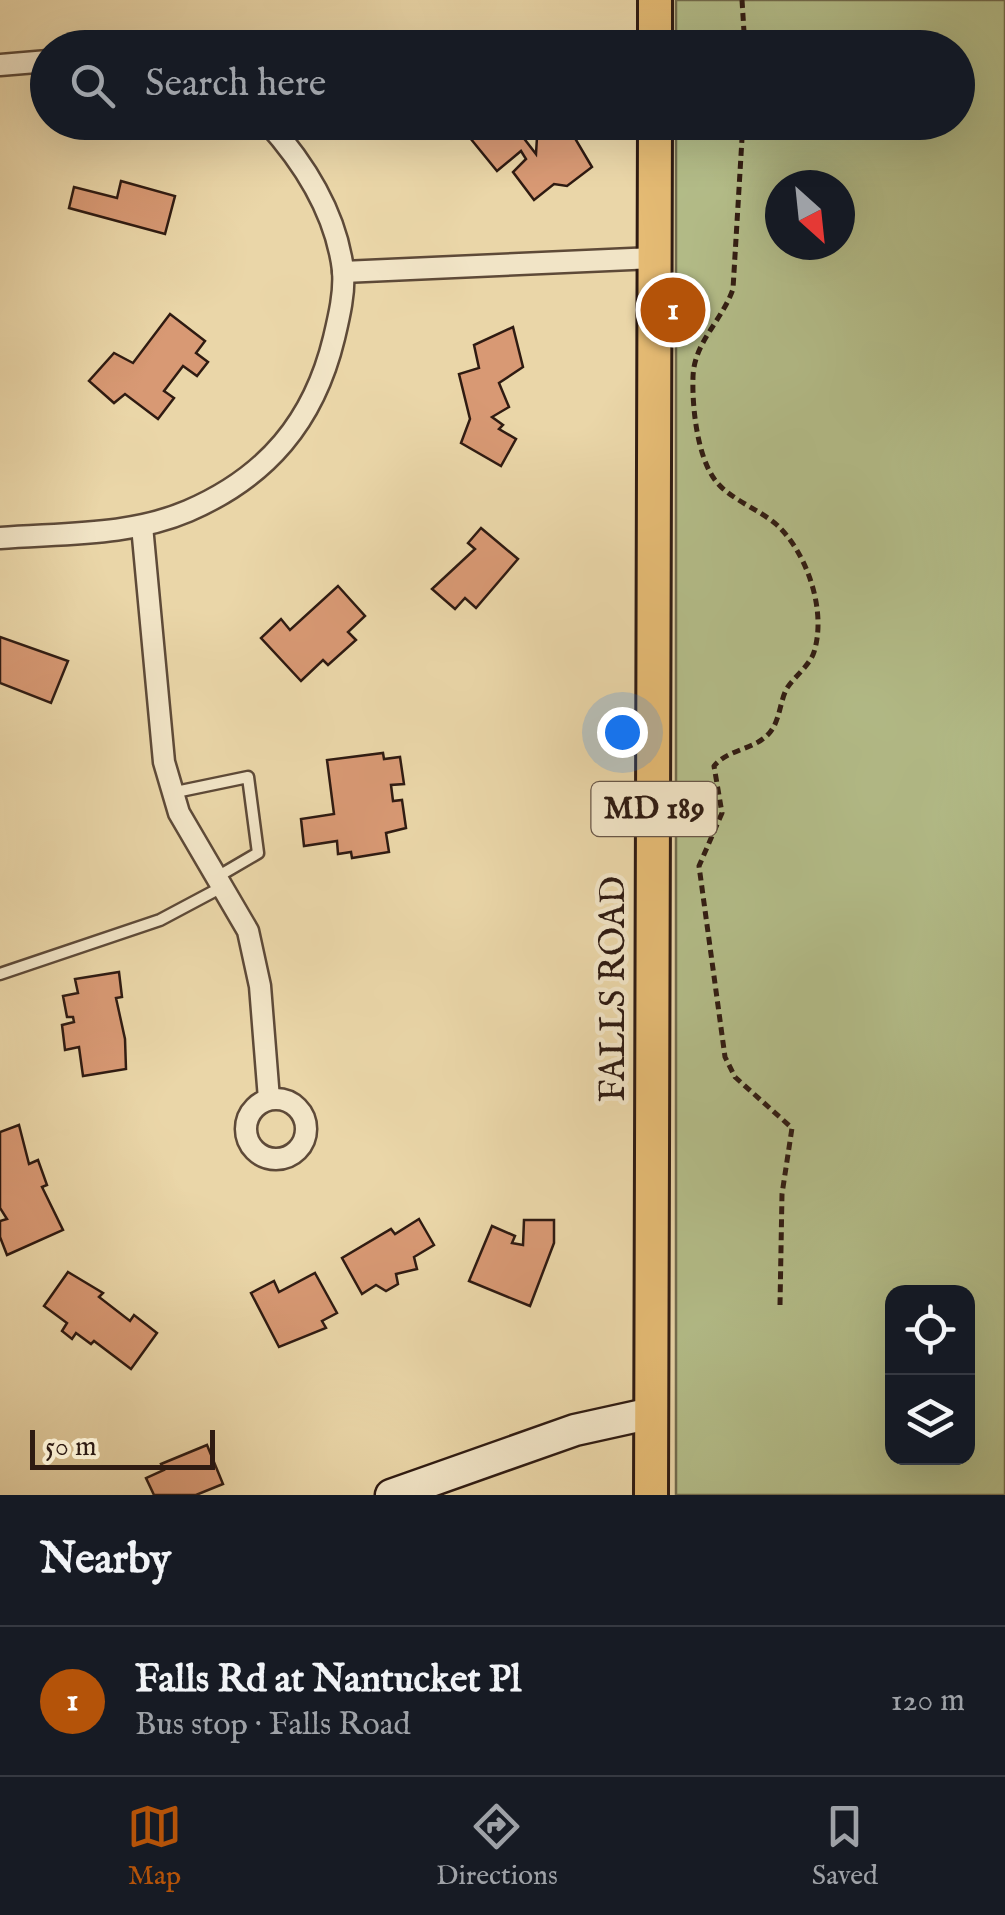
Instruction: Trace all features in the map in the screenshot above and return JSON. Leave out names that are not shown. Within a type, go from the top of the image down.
[{"type":"main road","points":[[655,30],[656,0]]},
{"type":"main road","name":"FALLS ROAD","points":[[651,1495],[655,140]]},
{"type":"street","points":[[0,65],[30,62]]},
{"type":"street","points":[[0,538],[142,526],[231,490],[264,466],[293,434],[321,384],[340,315],[343,272],[336,237],[315,186],[283,140]]},
{"type":"street","points":[[343,272],[654,258]]},
{"type":"street","points":[[142,526],[164,762],[171,792],[248,931],[257,961],[270,1099]]},
{"type":"street","points":[[390,1495],[576,1430],[652,1412]]},
{"type":"lane","points":[[0,974],[160,920],[258,853],[248,777],[171,792]]},
{"type":"path","points":[[742,0],[744,30]]},
{"type":"path","points":[[742,140],[733,289],[724,314],[697,348],[693,378],[703,457],[716,482],[779,527],[809,574],[819,622],[814,654],[787,689],[772,731],[754,744],[722,756],[714,766],[722,813],[699,866],[726,1057],[736,1077],[792,1128],[782,1194],[780,1305]]},
{"type":"green space","points":[[676,0],[1005,0],[1005,1495],[676,1495],[676,140],[975,140],[975,30],[676,30]]},
{"type":"building","points":[[472,140],[525,140],[536,154],[537,140],[576,140],[592,167],[567,186],[554,184],[534,200],[513,172],[526,159],[521,151],[497,171]]},
{"type":"building","points":[[121,181],[175,196],[165,234],[69,208],[74,187],[117,198]]},
{"type":"building","points":[[170,314],[205,341],[196,353],[208,362],[197,376],[183,366],[164,391],[174,398],[158,419],[125,394],[114,403],[89,381],[114,353],[133,363]]},
{"type":"building","points":[[513,327],[523,367],[499,383],[509,407],[492,417],[503,425],[499,429],[516,439],[501,466],[461,443],[470,419],[459,374],[479,368],[474,345]]},
{"type":"building","points":[[481,528],[518,559],[476,608],[465,598],[455,609],[432,589],[475,549],[468,543]]},
{"type":"building","points":[[338,586],[365,616],[348,632],[356,640],[328,665],[323,660],[301,681],[261,638],[281,619],[290,630]]},
{"type":"building","points":[[0,637],[68,661],[51,703],[0,683]]},
{"type":"building","points":[[383,753],[384,759],[400,757],[404,784],[391,785],[393,801],[402,800],[406,828],[386,833],[389,852],[352,858],[351,852],[338,854],[337,841],[304,846],[301,819],[334,814],[327,760]]},
{"type":"building","points":[[119,972],[122,997],[116,998],[125,1039],[126,1069],[83,1076],[79,1047],[65,1050],[62,1025],[74,1022],[73,1017],[67,1017],[63,996],[78,993],[75,979]]},
{"type":"building","points":[[19,1125],[29,1164],[38,1160],[47,1185],[42,1187],[63,1230],[7,1255],[0,1237],[0,1221],[7,1219],[0,1208],[0,1132]]},
{"type":"building","points":[[419,1219],[434,1245],[414,1257],[417,1269],[396,1274],[398,1284],[386,1291],[376,1285],[362,1294],[342,1258],[391,1229],[395,1234]]},
{"type":"building","points":[[524,1220],[554,1220],[554,1243],[530,1306],[469,1281],[492,1226],[515,1236],[512,1243],[523,1245]]},
{"type":"building","points":[[68,1272],[103,1293],[99,1297],[130,1321],[134,1315],[157,1333],[131,1369],[94,1341],[91,1344],[76,1333],[72,1339],[62,1331],[67,1323],[44,1306]]},
{"type":"building","points":[[315,1273],[337,1313],[322,1321],[326,1328],[279,1347],[251,1293],[274,1281],[279,1292]]},
{"type":"building","points":[[207,1445],[223,1484],[196,1495],[154,1495],[146,1478],[164,1470],[161,1464]]},
{"type":"place","name":"Falls Rd at Nantucket Pl","points":[[673,310]]}]
